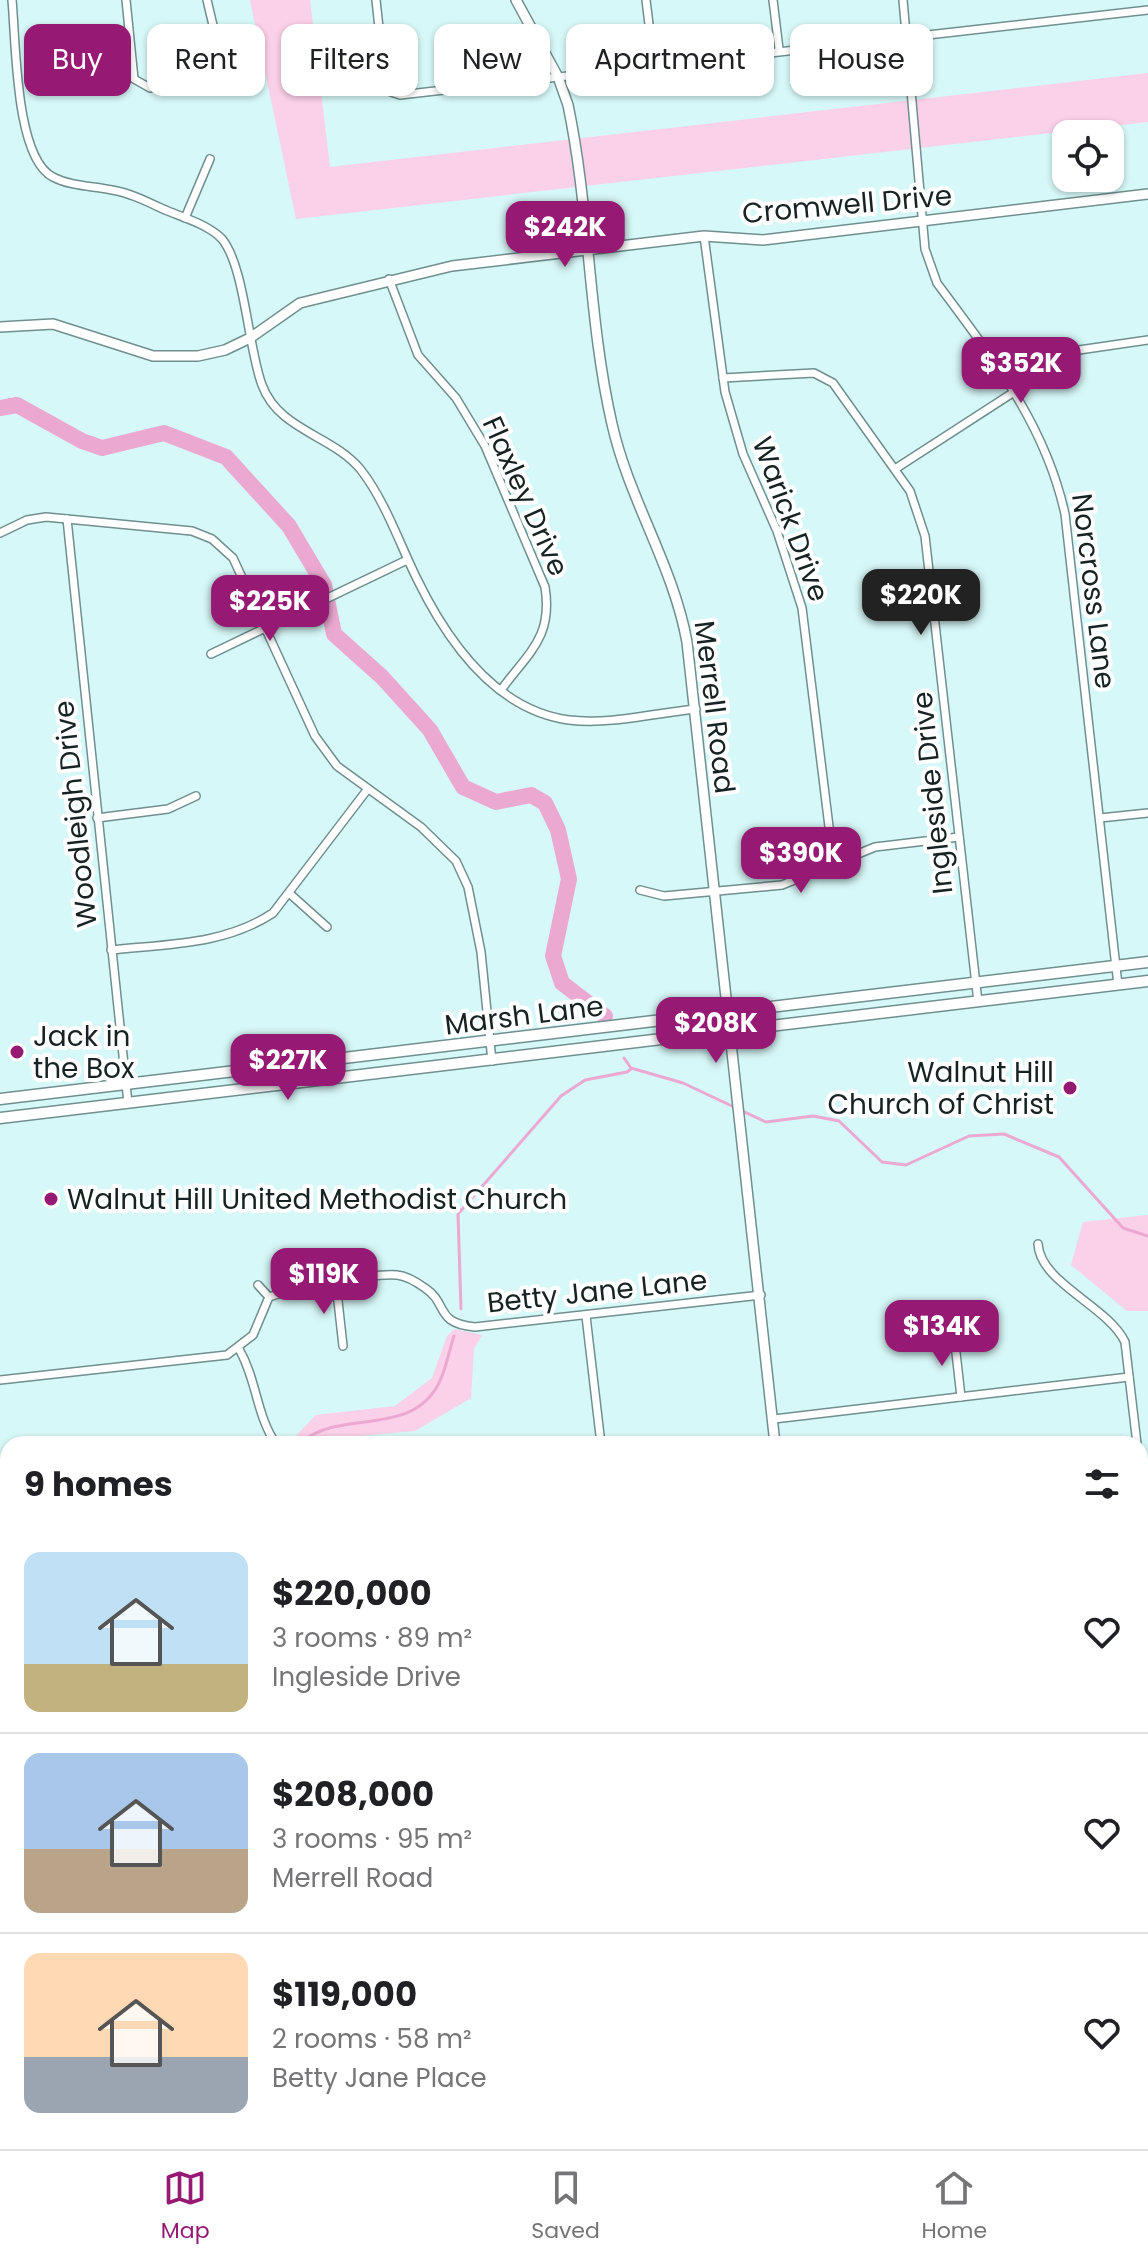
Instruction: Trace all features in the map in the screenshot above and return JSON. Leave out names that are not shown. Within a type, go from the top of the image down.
[{"type":"main road","name":"Marsh Lane","points":[[0,1099],[727,1015],[1148,962]]},
{"type":"main road","name":"Marsh Lane","points":[[0,1118],[1148,981]]},
{"type":"main road","points":[[302,1064],[304,1083]]},
{"type":"street","points":[[12,0],[30,152],[42,169],[68,182],[137,197],[209,229],[222,240],[229,252],[261,385],[275,408],[359,468],[375,491],[443,630],[501,690],[520,703],[571,720],[696,709]]},
{"type":"street","points":[[126,0],[134,79],[150,88],[210,75],[220,66],[207,0]]},
{"type":"street","points":[[376,0],[385,83],[391,92],[400,95],[566,76]]},
{"type":"street","name":"Merrell Road","points":[[516,0],[558,77],[575,138],[611,422],[630,485],[676,593],[687,642],[712,891],[761,1295],[775,1436]]},
{"type":"street","points":[[646,0],[649,24]]},
{"type":"street","points":[[773,0],[779,49]]},
{"type":"street","name":"Norcross Lane","points":[[903,0],[906,24]]},
{"type":"street","points":[[933,35],[1148,10]]},
{"type":"street","points":[[774,50],[790,48]]},
{"type":"street","name":"Norcross Lane","points":[[912,96],[925,249],[937,283],[1015,391],[1045,444],[1065,514],[1118,985]]},
{"type":"street","points":[[185,218],[210,159]]},
{"type":"street","name":"Cromwell Drive","points":[[0,327],[53,324],[153,356],[178,358],[225,350],[250,338],[300,303],[452,266],[704,236],[763,240],[1148,194]]},
{"type":"street","name":"Warick Drive","points":[[704,236],[723,378],[743,454],[777,531],[802,608],[834,867]]},
{"type":"street","name":"Flaxley Drive","points":[[389,279],[418,355],[456,398],[485,446],[545,587],[549,610],[544,633],[501,690]]},
{"type":"street","points":[[895,469],[1079,350],[1148,340]]},
{"type":"street","name":"Ingleside Drive","points":[[723,378],[799,372],[823,376],[840,391],[910,491],[925,536],[978,1002]]},
{"type":"street","points":[[0,533],[27,520],[46,517],[192,531],[212,539],[233,558],[315,736],[337,766],[421,827],[456,861],[468,887],[473,913],[492,1042],[492,1061]]},
{"type":"street","name":"Woodleigh Drive","points":[[67,519],[128,1103]]},
{"type":"street","points":[[211,654],[407,560]]},
{"type":"street","points":[[111,950],[220,939],[263,920],[289,893],[367,790]]},
{"type":"street","points":[[97,818],[168,809],[196,796]]},
{"type":"street","points":[[1100,818],[1148,813]]},
{"type":"street","points":[[640,890],[664,896],[782,885],[834,867],[875,847],[959,837]]},
{"type":"street","points":[[289,893],[327,927]]},
{"type":"street","points":[[1038,1244],[1038,1255],[1065,1284],[1118,1328],[1125,1342],[1136,1436]]},
{"type":"street","name":"Betty Jane Lane","points":[[269,1297],[294,1288],[397,1275],[429,1291],[442,1314],[458,1325],[586,1316],[761,1295]]},
{"type":"street","points":[[336,1283],[343,1346]]},
{"type":"street","points":[[0,1380],[215,1357],[239,1349],[253,1335],[269,1297],[258,1285]]},
{"type":"street","points":[[586,1316],[600,1436]]},
{"type":"street","points":[[954,1335],[961,1397]]},
{"type":"street","points":[[239,1349],[252,1372],[263,1425],[271,1436]]},
{"type":"street","points":[[774,1419],[1129,1377]]},
{"type":"shaded area","points":[[250,0],[310,0],[313,24],[281,24],[281,96],[321,96],[330,167],[1148,73],[1148,122],[1124,125],[1124,120],[1052,120],[1052,133],[296,219],[265,71],[265,24],[255,24]]},
{"type":"shaded area","points":[[1148,1215],[1148,1311],[1127,1311],[1071,1265],[1083,1222]]},
{"type":"shaded area","points":[[455,1329],[482,1335],[474,1349],[471,1398],[415,1431],[359,1436],[296,1436],[316,1415],[395,1406],[432,1378],[447,1336]]},
{"type":"waterway","points":[[0,408],[17,405],[82,441],[102,448],[164,433],[226,457],[289,526],[324,585],[334,634],[382,677],[430,730],[463,787],[496,802],[531,795],[545,803],[558,830],[569,879],[553,956],[562,983],[605,1016]]},
{"type":"waterway","points":[[624,1058],[631,1068],[683,1083],[766,1122],[813,1116],[839,1121],[882,1162],[906,1165],[969,1136],[1004,1134],[1059,1157],[1123,1228],[1148,1236]]},
{"type":"waterway","points":[[461,1309],[458,1214],[561,1096],[585,1080],[631,1069]]},
{"type":"waterway","points":[[312,1436],[337,1426],[412,1411],[427,1400],[439,1383],[454,1336]]},
{"type":"place","name":"Jack in the Box","points":[[17,1052]]},
{"type":"place","name":"Walnut Hill Church of Christ","points":[[1070,1088]]},
{"type":"place","name":"Walnut Hill United Methodist Church","points":[[51,1199]]}]
